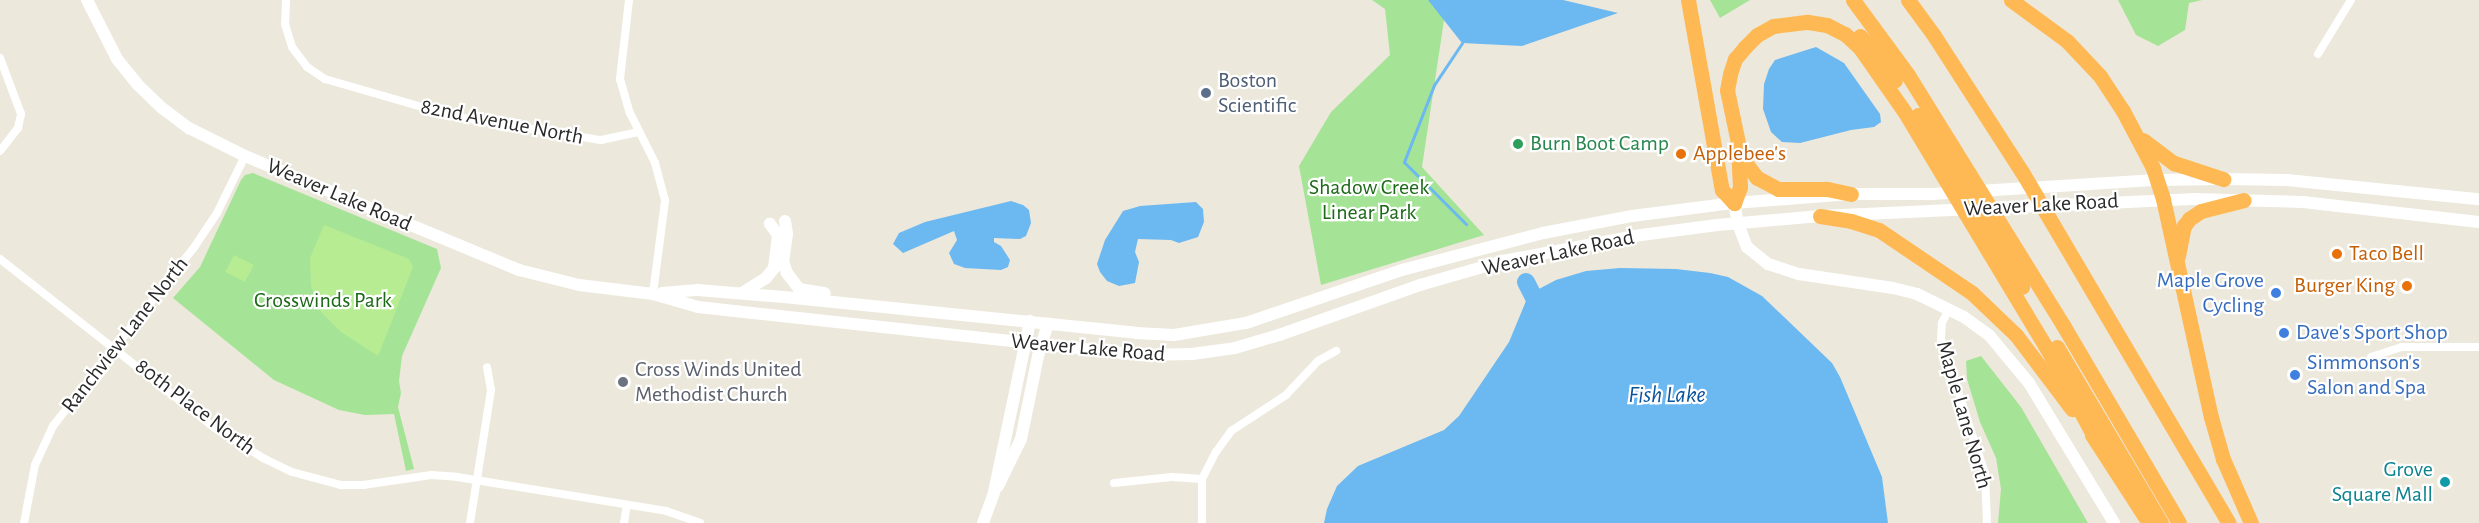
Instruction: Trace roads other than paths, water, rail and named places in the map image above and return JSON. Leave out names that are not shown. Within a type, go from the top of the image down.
[{"type":"highway","points":[[1688,0],[1722,190],[1734,203],[1740,187],[1738,147],[1723,78],[1725,63],[1737,43],[1752,28],[1775,17],[1813,14],[1840,21],[1862,37],[1876,52],[1942,151],[2161,523]]},
{"type":"highway","points":[[1853,0],[1908,75],[2063,325],[2179,523]]},
{"type":"highway","points":[[1908,0],[1933,34],[2022,172],[2229,523]]},
{"type":"highway","points":[[2011,0],[2050,27],[2082,55],[2111,90],[2134,131],[2157,180],[2211,417],[2223,459],[2251,523]]},
{"type":"highway","points":[[1727,90],[1735,59],[1757,35],[1773,26],[1808,22],[1827,25],[1845,34],[1860,48],[1904,111],[2051,356],[2097,442]]},
{"type":"highway","points":[[2134,131],[2167,160],[2223,179]]},
{"type":"highway","points":[[1738,147],[1746,166],[1757,178],[1769,186],[1785,190],[1827,189],[1851,195]]},
{"type":"highway","points":[[2177,265],[2182,234],[2189,219],[2201,211],[2244,200]]},
{"type":"highway","points":[[1820,216],[1851,221],[1879,230],[1972,293],[2016,335],[2097,442],[2149,523]]},
{"type":"main road","name":"Weaver Lake Road","points":[[87,0],[117,59],[138,85],[162,108],[189,128],[245,156],[519,270],[579,285],[652,294],[698,307],[1143,355],[1181,355],[1215,351],[1279,335],[1420,285],[1532,254],[1641,235],[1738,224],[1820,216],[2163,199],[2326,204],[2479,222]]},
{"type":"main road","name":"Weaver Lake Road","points":[[652,294],[698,290],[1154,334],[1213,330],[1264,317],[1391,274],[1476,249],[1632,216],[1734,203],[1851,195],[1932,194],[2157,180],[2223,179],[2296,181],[2479,199]]},
{"type":"main road","points":[[1734,203],[1738,224],[1747,247],[1761,260],[1799,274],[1893,288],[1917,294],[1949,309],[1989,335],[2018,368],[2114,523]]},
{"type":"main road","points":[[784,221],[787,234],[783,261],[792,282],[804,291],[831,294],[860,305]]},
{"type":"main road","points":[[741,294],[755,287],[774,268],[778,236],[770,224]]},
{"type":"main road","points":[[984,523],[994,492],[1030,321]]},
{"type":"main road","points":[[994,492],[1021,440],[1041,344],[1048,323]]},
{"type":"street","name":"82nd Avenue North","points":[[286,0],[286,31],[296,53],[314,74],[339,85],[372,91],[428,111],[593,139],[615,138],[639,132]]},
{"type":"street","points":[[629,0],[620,79],[639,132],[655,163],[665,201],[652,294]]},
{"type":"street","points":[[2318,54],[2351,0]]},
{"type":"street","points":[[0,58],[21,114],[18,128],[0,151]]},
{"type":"street","name":"Ranchview Lane North","points":[[24,523],[35,465],[43,445],[66,408],[199,240],[217,213],[245,156]]},
{"type":"street","name":"80th Place North","points":[[0,259],[232,439],[292,472],[341,485],[363,485],[431,475],[477,480],[666,512],[700,523]]},
{"type":"street","name":"Maple Lane North","points":[[1949,309],[1942,322],[1941,339],[1982,462],[1988,496],[1987,523]]},
{"type":"street","points":[[2371,357],[2402,346],[2479,347]]},
{"type":"street","points":[[1202,523],[1202,479],[1216,452],[1231,431],[1286,395],[1318,361],[1336,351]]},
{"type":"street","points":[[470,523],[491,390],[487,367]]},
{"type":"street","points":[[1114,483],[1172,477],[1202,479]]},
{"type":"street","points":[[624,523],[627,505]]},
{"type":"water","points":[[1428,0],[1563,0],[1618,13],[1522,46],[1462,43]]},
{"type":"water","points":[[1816,47],[1844,63],[1880,114],[1881,122],[1874,127],[1851,130],[1800,143],[1782,142],[1771,132],[1763,109],[1764,84],[1769,69],[1775,60]]},
{"type":"water","points":[[1011,201],[1029,210],[1031,223],[1026,236],[1020,239],[994,238],[994,242],[1001,246],[1010,260],[1008,267],[1001,270],[965,268],[954,264],[949,253],[957,240],[954,231],[903,253],[893,244],[899,233],[925,222]]},
{"type":"water","points":[[1196,202],[1203,209],[1204,222],[1198,237],[1179,243],[1171,240],[1138,239],[1135,252],[1139,262],[1135,283],[1119,286],[1107,281],[1097,264],[1105,240],[1123,211],[1140,206]]},
{"type":"water","name":"Fish Lake","points":[[1620,268],[1676,269],[1710,273],[1728,277],[1762,296],[1832,363],[1840,377],[1882,477],[1888,523],[1324,523],[1327,509],[1337,486],[1358,466],[1444,430],[1459,416],[1509,342],[1526,301],[1537,290],[1556,280],[1586,271]]},
{"type":"waterway","points":[[1462,43],[1434,85],[1404,162],[1466,224]]},
{"type":"waterway","points":[[1526,282],[1544,317]]},
{"type":"place","name":"Boston Scientific","points":[[1206,93]]},
{"type":"place","name":"Burn Boot Camp","points":[[1518,144]]},
{"type":"place","name":"Applebee's","points":[[1681,154]]},
{"type":"place","name":"Taco Bell","points":[[2337,254]]},
{"type":"place","name":"Burger King","points":[[2407,286]]},
{"type":"place","name":"Maple Grove Cycling","points":[[2276,293]]},
{"type":"place","name":"Dave's Sport Shop","points":[[2284,333]]},
{"type":"place","name":"Simmonson's Salon and Spa","points":[[2295,375]]},
{"type":"place","name":"Cross Winds United Methodist Church","points":[[623,382]]},
{"type":"place","name":"Grove Square Mall","points":[[2445,482]]},
{"type":"park label","name":"Shadow Creek Linear Park","points":[[1369,200]]},
{"type":"park label","name":"Crosswinds Park","points":[[323,301]]}]
